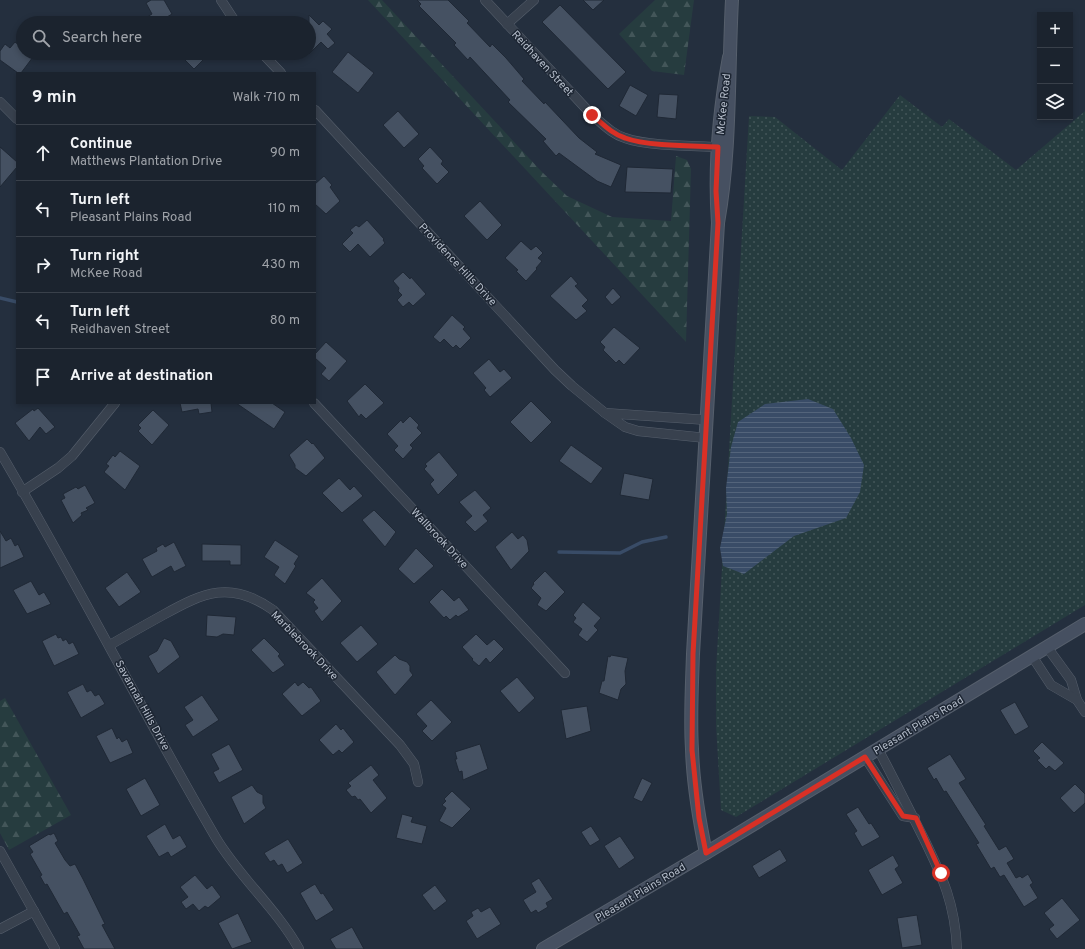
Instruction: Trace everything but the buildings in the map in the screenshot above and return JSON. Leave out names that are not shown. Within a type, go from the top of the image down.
[{"type":"street","points":[[221,0],[231,16]]},
{"type":"street","name":"Reidhaven Street","points":[[485,0],[592,115],[611,131],[626,139],[718,147]]},
{"type":"street","points":[[507,24],[534,0]]},
{"type":"street","name":"McKee Road","points":[[706,853],[695,789],[691,714],[693,654],[718,223],[716,191],[718,147],[721,102],[728,57],[732,0]]},
{"type":"street","name":"McKee Road","points":[[718,223],[724,190],[729,103],[728,57]]},
{"type":"street","points":[[269,60],[280,72]]},
{"type":"street","points":[[0,102],[16,118]]},
{"type":"street","name":"Providence Hills Drive","points":[[316,111],[555,370],[572,386],[625,427],[638,431],[706,438]]},
{"type":"street","points":[[22,492],[58,468],[72,456],[114,404]]},
{"type":"street","name":"Wallbrook Drive","points":[[315,404],[566,673]]},
{"type":"street","points":[[606,413],[707,420]]},
{"type":"street","name":"Savannah Hills Drive","points":[[0,452],[110,645],[221,845],[239,872],[282,921],[299,949]]},
{"type":"street","name":"Marblebrook Drive","points":[[110,645],[192,598],[212,593],[231,592],[257,599],[273,610],[400,745],[414,764],[418,782]]},
{"type":"street","name":"Pleasant Plains Road","points":[[544,949],[1085,624]]},
{"type":"street","points":[[1047,646],[1071,680],[1077,700],[1085,712]]},
{"type":"street","points":[[1032,656],[1051,685],[1077,700]]},
{"type":"street","points":[[878,749],[916,818],[947,888],[952,906],[957,949]]},
{"type":"street","points":[[865,757],[903,816],[916,818]]},
{"type":"street","points":[[0,851],[55,949]]},
{"type":"street","points":[[0,929],[34,911]]},
{"type":"green space","points":[[368,0],[382,0],[542,172],[567,196],[612,217],[671,221],[676,156],[687,160],[691,169],[686,342]]},
{"type":"green space","points":[[655,0],[694,0],[684,75],[652,71],[619,34]]},
{"type":"green space","points":[[900,95],[942,127],[949,119],[1016,170],[1085,111],[1085,605],[736,817],[721,810],[716,725],[716,669],[749,116],[775,117],[842,170]]},
{"type":"green space","points":[[5,698],[71,815],[9,850],[0,833],[0,701]]},
{"type":"water","points":[[808,399],[833,409],[851,438],[864,465],[860,492],[846,518],[794,536],[744,574],[723,566],[720,548],[727,514],[726,488],[731,447],[738,422],[765,404]]},
{"type":"waterway","points":[[0,298],[16,302]]},
{"type":"waterway","points":[[559,552],[620,553],[642,542],[666,537]]},
{"type":"route","points":[[592,115],[611,131],[626,139],[655,143],[718,147],[716,191],[718,223],[693,654],[691,714],[695,789],[706,853],[865,757],[903,816],[916,818],[921,833],[941,873]]}]
